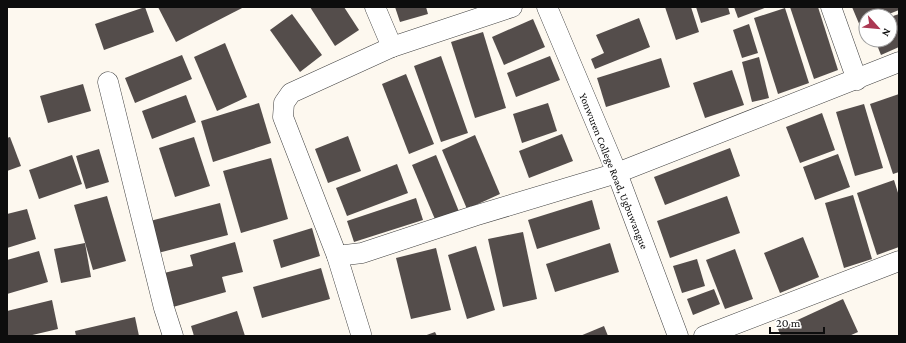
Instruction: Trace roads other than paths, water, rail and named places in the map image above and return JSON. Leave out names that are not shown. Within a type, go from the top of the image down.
[{"type":"street","points":[[375,7],[392,47]]},
{"type":"street","points":[[362,334],[337,256],[283,117],[284,103],[291,93],[392,47],[512,7]]},
{"type":"street","name":"Yonwuren College Road, Ugbuwangue","points":[[547,7],[617,173],[678,336]]},
{"type":"street","points":[[831,7],[857,80]]},
{"type":"street","points":[[337,256],[362,253],[474,216],[617,173],[736,125],[857,80],[899,62]]},
{"type":"street","points":[[108,82],[164,308],[174,336]]},
{"type":"street","points":[[704,336],[899,261]]}]
